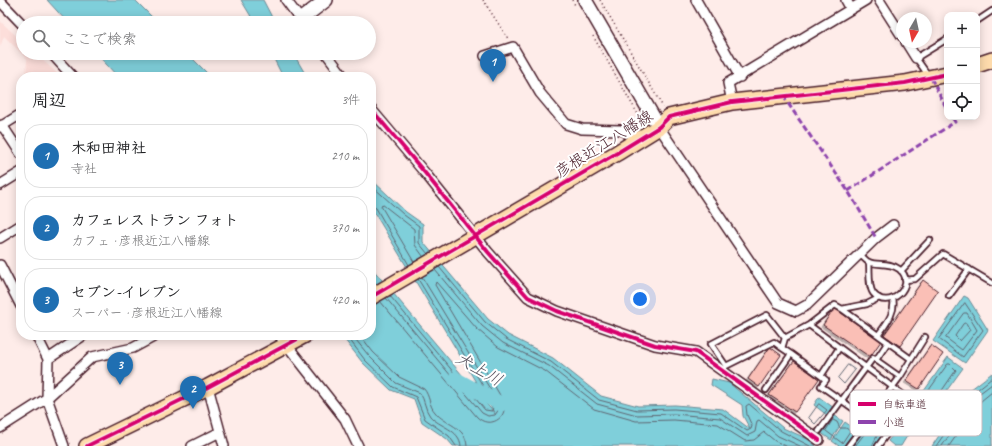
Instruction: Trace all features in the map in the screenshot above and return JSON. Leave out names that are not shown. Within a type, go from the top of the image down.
[{"type":"main road","points":[[980,64],[992,60]]},
{"type":"main road","name":"彦根近江八幡線","points":[[376,294],[654,129],[732,102],[931,78],[944,75]]},
{"type":"main road","points":[[87,446],[208,386],[289,340]]},
{"type":"street","points":[[286,0],[297,16]]},
{"type":"street","points":[[307,16],[326,0]]},
{"type":"street","points":[[696,0],[740,77]]},
{"type":"street","points":[[846,0],[851,9]]},
{"type":"street","points":[[732,102],[728,83],[866,0]]},
{"type":"street","points":[[879,0],[896,27]]},
{"type":"street","points":[[0,1],[16,18]]},
{"type":"street","points":[[580,3],[654,129],[778,303],[796,311],[807,306],[876,238],[893,225]]},
{"type":"street","points":[[485,56],[513,47],[540,93],[566,124],[582,129],[654,129]]},
{"type":"street","points":[[910,48],[916,58]]},
{"type":"street","points":[[57,60],[68,72]]},
{"type":"street","points":[[331,60],[340,72]]},
{"type":"street","points":[[376,115],[473,236],[528,297],[557,311],[655,345],[696,352],[819,436]]},
{"type":"street","points":[[16,117],[1,126],[16,147]]},
{"type":"street","points":[[0,185],[16,175]]},
{"type":"street","points":[[0,238],[16,228]]},
{"type":"street","points":[[0,265],[16,296]]},
{"type":"street","points":[[38,340],[48,359],[47,398],[64,446]]},
{"type":"street","points":[[48,359],[76,340]]},
{"type":"street","points":[[0,428],[47,398],[92,357],[133,348],[148,340]]},
{"type":"street","points":[[292,340],[345,419],[358,446]]},
{"type":"street","points":[[208,386],[224,446]]},
{"type":"street","points":[[192,446],[220,432]]},
{"type":"lane","points":[[980,19],[992,11]]},
{"type":"lane","points":[[931,78],[916,58],[944,41]]},
{"type":"lane","points":[[901,271],[930,240]]},
{"type":"lane","points":[[842,309],[866,304],[879,298],[893,299],[901,293],[906,285],[904,275],[901,271],[887,263],[869,262],[860,254]]},
{"type":"lane","points":[[905,280],[915,279],[943,254],[992,283]]},
{"type":"lane","points":[[869,262],[870,286],[873,293],[879,298]]},
{"type":"lane","points":[[949,296],[969,269]]},
{"type":"lane","points":[[879,334],[889,320],[895,306],[893,299]]},
{"type":"lane","points":[[782,348],[785,338],[808,325],[835,305],[879,334],[911,359]]},
{"type":"lane","points":[[785,338],[767,315],[711,344],[726,366],[774,342],[826,380],[821,386],[850,406]]},
{"type":"lane","points":[[808,325],[897,390]]},
{"type":"lane","points":[[889,390],[900,377],[925,337]]},
{"type":"lane","points":[[876,360],[888,342]]},
{"type":"lane","points":[[820,376],[839,348]]},
{"type":"lane","points":[[766,390],[791,354]]},
{"type":"lane","points":[[819,436],[841,400],[873,358],[900,377]]},
{"type":"lane","points":[[848,446],[855,436]]},
{"type":"lane","points":[[878,446],[886,436]]},
{"type":"path","points":[[483,0],[513,47]]},
{"type":"path","points":[[572,0],[580,3]]},
{"type":"path","points":[[600,0],[654,129]]},
{"type":"path","points":[[591,33],[654,129]]},
{"type":"shaded area","points":[[0,21],[16,36],[16,48],[4,36],[0,47]]},
{"type":"shaded area","points":[[27,60],[43,60],[56,72],[26,72]]},
{"type":"water","points":[[47,0],[135,0],[151,16],[62,16]]},
{"type":"water","points":[[241,0],[263,0],[271,16],[251,16]]},
{"type":"water","points":[[102,60],[194,60],[206,72],[113,72]]},
{"type":"water","points":[[274,60],[297,60],[304,72],[280,72]]},
{"type":"water","points":[[376,184],[406,212],[423,224],[423,242],[488,319],[508,335],[553,358],[601,396],[638,406],[675,405],[723,409],[750,429],[743,416],[742,405],[711,385],[712,379],[729,383],[783,428],[808,439],[816,446],[453,446],[447,439],[422,422],[414,399],[391,390],[362,362],[345,340],[376,340],[376,273],[495,414],[376,215]]},
{"type":"water","points":[[964,296],[968,298],[988,330],[965,363],[933,341]]},
{"type":"water","points":[[948,357],[963,368],[947,390],[925,390]]},
{"type":"water","points":[[992,373],[992,446],[932,446],[939,436],[982,436],[982,390],[970,390]]},
{"type":"water","points":[[819,397],[834,408],[828,416],[814,405]]},
{"type":"water","points":[[832,414],[843,421],[831,440],[820,432]]},
{"type":"water","points":[[845,422],[850,426],[850,436],[852,436],[845,446],[839,446],[832,441]]},
{"type":"water","points":[[857,436],[882,436],[875,446],[850,446]]},
{"type":"water","points":[[892,436],[907,436],[901,446],[894,446],[888,441]]},
{"type":"building","points":[[923,280],[938,291],[900,346],[884,335]]},
{"type":"building","points":[[834,308],[881,341],[870,357],[823,325]]},
{"type":"building","points":[[931,345],[943,354],[919,389],[906,381]]},
{"type":"building","points":[[770,347],[781,355],[759,387],[748,379]]},
{"type":"building","points":[[794,361],[819,379],[795,412],[769,395]]},
{"type":"waterway","name":"犬上川","points":[[455,379],[501,404]]},
{"type":"marked path","points":[[931,78],[944,103]]},
{"type":"marked path","points":[[783,96],[848,191],[876,238]]},
{"type":"marked path","points":[[848,191],[955,122],[954,120]]},
{"type":"cycle path","points":[[376,294],[617,153],[659,127],[669,117],[732,102],[905,83],[944,75]]},
{"type":"cycle path","points":[[376,115],[488,252],[528,297],[557,311],[655,345],[696,352],[819,440]]},
{"type":"cycle path","points":[[87,446],[208,387],[296,340]]},
{"type":"place","name":"木和田神社","points":[[493,82]]},
{"type":"place","name":"セブン-イレブン","points":[[120,385]]},
{"type":"place","name":"カフェレストラン フォト","points":[[193,409]]}]
